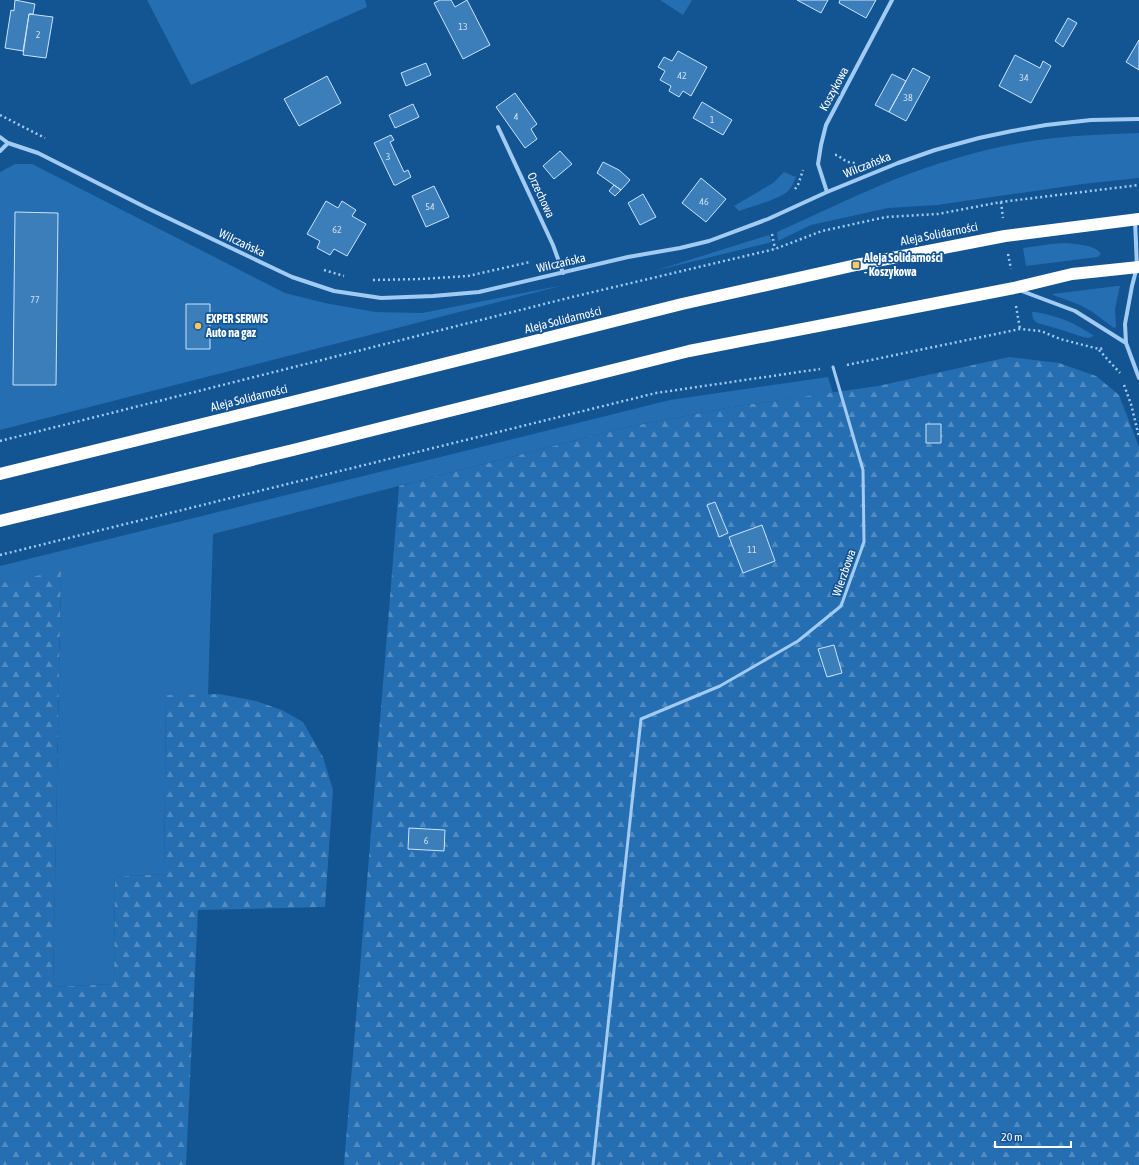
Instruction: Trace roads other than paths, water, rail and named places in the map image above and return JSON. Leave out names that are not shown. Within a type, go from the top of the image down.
[{"type":"highway","name":"Aleja Solidarności","points":[[0,474],[682,304],[856,265],[1005,236],[1137,219]]},
{"type":"highway","points":[[0,521],[293,450],[689,351],[1014,288],[1072,274],[1138,267]]},
{"type":"street","name":"Koszykowa","points":[[827,192],[818,164],[826,125],[892,0]]},
{"type":"street","name":"WiIczańska","points":[[0,137],[8,142],[38,153],[146,208],[292,277],[334,291],[381,298],[479,292],[628,257],[680,248],[709,241],[768,219],[827,192],[898,163],[935,150],[979,138],[1046,125],[1091,120],[1139,119]]},
{"type":"street","name":"Orzechowa","points":[[498,127],[553,245],[563,273]]},
{"type":"street","points":[[0,150],[8,142]]},
{"type":"street","points":[[1137,219],[1138,267],[1132,286],[1125,324],[1126,343],[1139,378]]},
{"type":"street","points":[[1014,288],[1075,312],[1126,343]]},
{"type":"lane","name":"Wierzbowa","points":[[593,1165],[641,720],[726,682],[798,641],[842,606],[864,542],[863,470],[833,367]]},
{"type":"place","name":"Aleja Solidarności - Koszykowa","points":[[856,265]]},
{"type":"place","name":"EXPER SERWIS Auto na gaz","points":[[198,326]]}]
